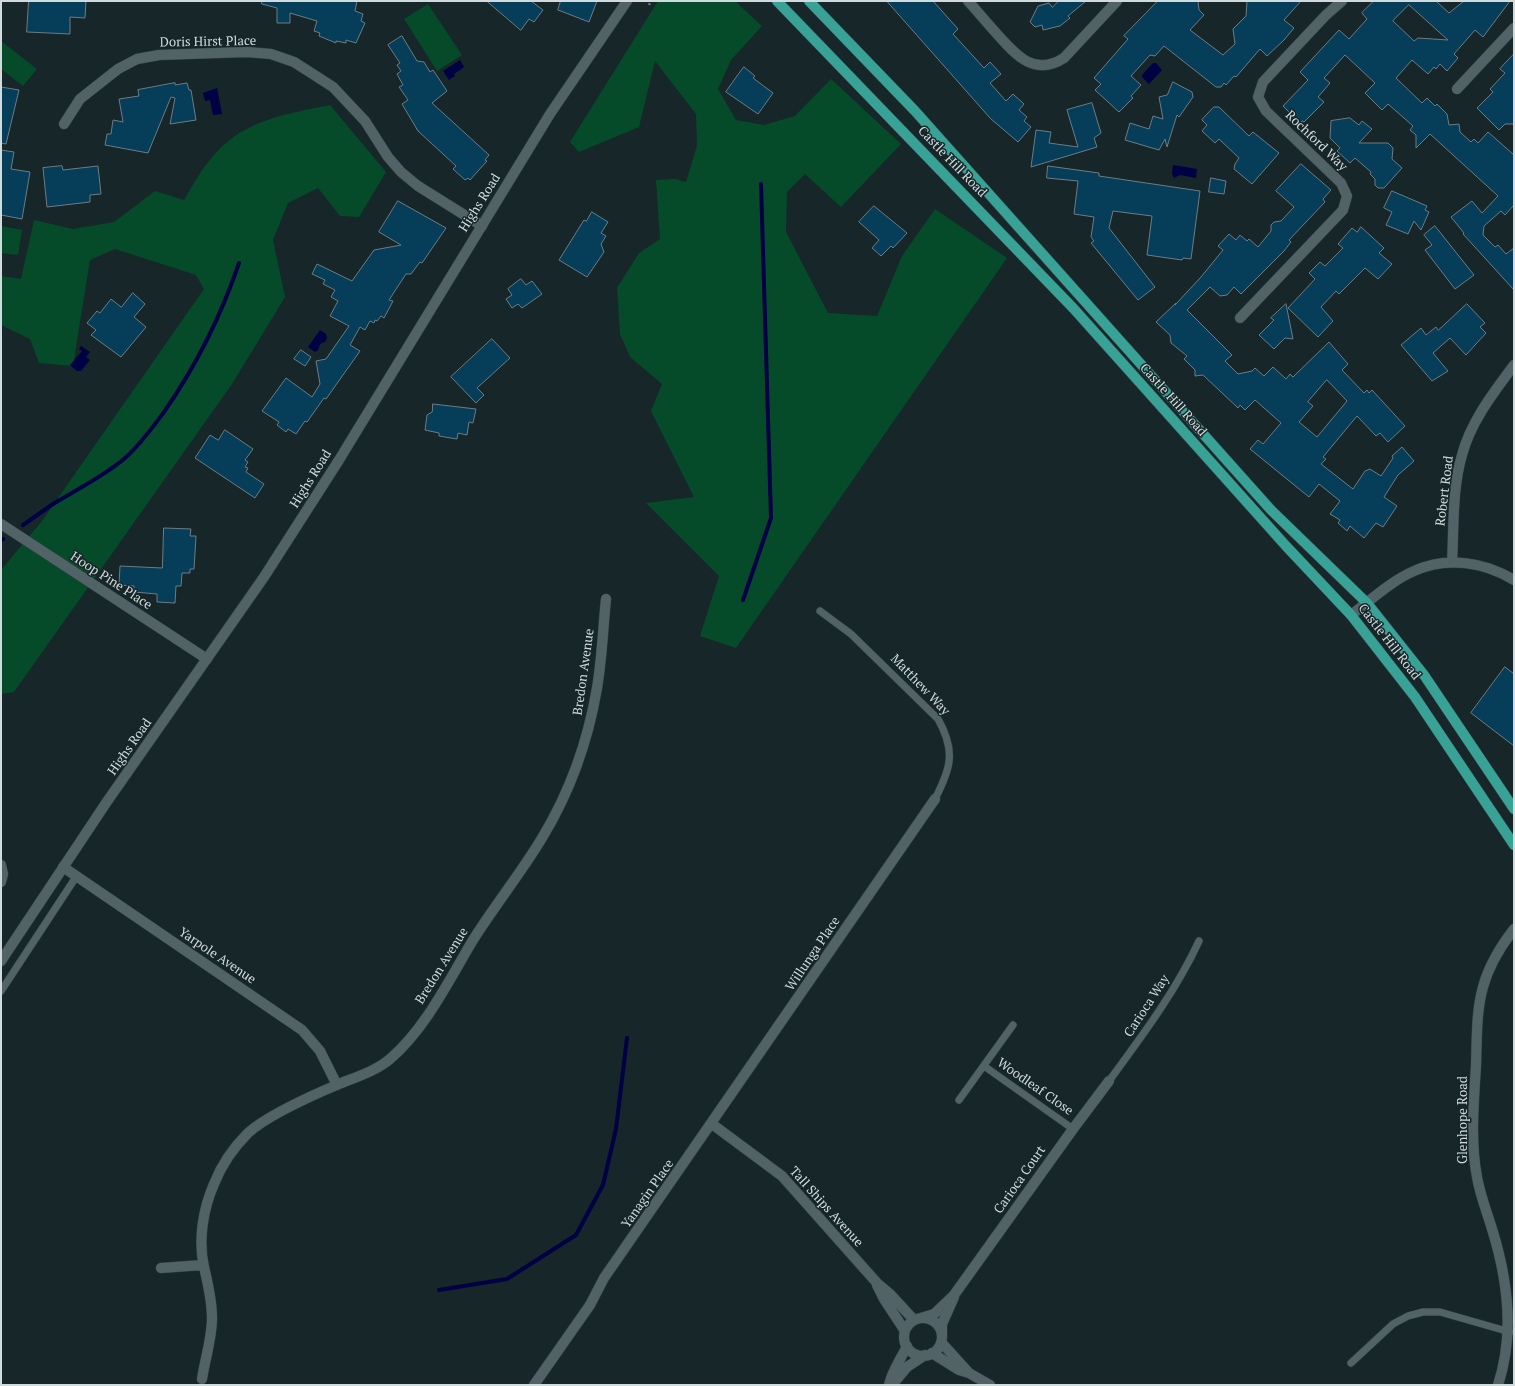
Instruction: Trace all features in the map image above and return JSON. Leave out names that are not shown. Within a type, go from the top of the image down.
[{"type":"main road","name":"Castle Hill Road","points":[[777,1],[1074,309],[1286,546],[1351,615],[1415,697],[1514,845]]},
{"type":"main road","name":"Castle Hill Road","points":[[809,1],[920,117],[1272,510],[1367,603],[1424,674],[1514,809]]},
{"type":"street","name":"Highs Road","points":[[1,961],[106,803],[264,577],[339,460],[550,114],[627,1]]},
{"type":"street","points":[[968,1],[1016,55],[1030,63],[1048,65],[1057,62],[1071,52],[1117,1]]},
{"type":"street","name":"Rochford Way","points":[[1240,318],[1343,210],[1347,196],[1341,183],[1266,111],[1258,97],[1263,82],[1326,15],[1342,1]]},
{"type":"street","points":[[1457,89],[1514,28]]},
{"type":"street","name":"Doris Hirst Place","points":[[64,124],[80,99],[118,69],[137,59],[160,55],[183,54],[247,52],[271,54],[294,62],[333,87],[365,121],[388,157],[401,172],[418,186],[482,226]]},
{"type":"street","name":"Robert Road","points":[[1452,562],[1457,478],[1462,455],[1469,435],[1483,410],[1514,365]]},
{"type":"street","name":"Hoop Pine Place","points":[[1,524],[207,659]]},
{"type":"street","points":[[1351,615],[1414,571],[1452,562],[1483,566],[1514,580]]},
{"type":"street","name":"Bredon Avenue","points":[[202,1379],[212,1320],[211,1292],[203,1265],[202,1237],[205,1213],[214,1184],[227,1159],[254,1129],[277,1114],[336,1085],[366,1074],[389,1061],[408,1041],[429,1012],[487,917],[541,839],[561,804],[575,771],[589,727],[598,687],[606,599]]},
{"type":"street","name":"Willunga Place","points":[[712,1124],[935,799]]},
{"type":"street","points":[[1,865],[3,874],[1,882]]},
{"type":"street","name":"Yarpole Avenue","points":[[63,867],[302,1030],[320,1051],[336,1085]]},
{"type":"street","name":"Glenhope Road","points":[[1498,1385],[1507,1356],[1511,1332],[1511,1306],[1508,1282],[1477,1177],[1473,1127],[1479,1009],[1482,994],[1491,964],[1502,944],[1514,929]]},
{"type":"street","name":"Carioca Court","points":[[918,1319],[934,1314],[954,1295],[1109,1080]]},
{"type":"street","name":"Yanagin Place","points":[[534,1385],[590,1305],[604,1278],[712,1124]]},
{"type":"street","name":"Tall Ships Avenue","points":[[712,1124],[782,1176],[876,1283],[918,1319]]},
{"type":"street","points":[[161,1268],[203,1265]]},
{"type":"street","name":"Tall Ships Avenue","points":[[876,1283],[884,1299],[905,1331]]},
{"type":"street","name":"Carioca Court","points":[[942,1338],[942,1324],[954,1295]]},
{"type":"street","points":[[890,1385],[891,1377],[900,1363],[906,1346],[905,1331],[908,1325],[918,1319],[928,1318],[935,1322],[940,1328],[942,1338],[969,1373]]},
{"type":"street","points":[[890,1385],[907,1367],[938,1348],[942,1338]]},
{"type":"street","points":[[906,1346],[911,1351],[929,1354],[990,1385]]},
{"type":"lane","name":"Matthew Way","points":[[820,611],[851,634],[938,719],[947,734],[950,748],[945,777],[935,799]]},
{"type":"lane","points":[[1,991],[76,877]]},
{"type":"lane","name":"Carioca Way","points":[[1109,1080],[1160,1010],[1188,965],[1199,941]]},
{"type":"lane","name":"Woodleaf Close","points":[[959,1100],[1013,1025]]},
{"type":"lane","name":"Woodleaf Close","points":[[984,1066],[1073,1129]]},
{"type":"lane","points":[[1351,1363],[1392,1324],[1408,1316],[1423,1312],[1440,1312],[1511,1332]]},
{"type":"path","points":[[649,5],[652,1]]},
{"type":"green space","points":[[658,1],[735,1],[762,26],[731,60],[718,89],[736,120],[764,125],[795,116],[831,79],[901,144],[841,207],[805,174],[787,192],[786,232],[828,313],[877,316],[902,256],[935,209],[1007,258],[736,648],[700,636],[719,576],[646,503],[694,497],[651,411],[662,384],[630,357],[620,334],[617,288],[639,253],[660,239],[656,180],[675,179],[686,182],[697,146],[696,114],[655,61],[639,127],[579,152],[570,142]]},
{"type":"green space","points":[[428,4],[462,55],[437,71],[404,19]]},
{"type":"green space","points":[[1,41],[37,69],[23,86],[1,69]]},
{"type":"green space","points":[[330,105],[386,172],[359,217],[340,216],[318,188],[288,203],[273,240],[285,297],[232,384],[14,692],[1,694],[1,570],[42,521],[204,289],[196,275],[115,249],[90,260],[73,366],[39,363],[30,339],[1,325],[1,276],[21,279],[34,220],[73,229],[114,222],[155,191],[184,200],[209,161],[221,147],[235,136],[264,121],[279,116]]},
{"type":"green space","points":[[1,226],[22,230],[18,255],[1,253]]},
{"type":"shaded area","points":[[460,60],[464,67],[454,74],[455,76],[449,80],[443,71]]},
{"type":"shaded area","points":[[1153,63],[1156,63],[1162,70],[1149,84],[1142,77],[1142,75]]},
{"type":"shaded area","points":[[217,88],[222,114],[213,115],[210,100],[205,101],[203,93]]},
{"type":"shaded area","points":[[1173,165],[1197,169],[1196,178],[1180,175],[1174,178],[1172,174]]},
{"type":"shaded area","points":[[320,330],[326,334],[327,338],[325,342],[320,344],[318,350],[315,352],[308,347]]},
{"type":"shaded area","points":[[81,346],[90,352],[86,357],[90,360],[81,371],[77,371],[70,365],[82,351],[79,349]]},
{"type":"building","points":[[29,1],[86,1],[85,18],[70,17],[70,34],[27,32]]},
{"type":"building","points":[[262,1],[357,1],[355,11],[363,14],[361,21],[365,23],[356,43],[346,40],[346,43],[336,41],[336,43],[319,36],[320,33],[314,31],[317,21],[290,13],[290,23],[277,23],[277,8],[262,4]]},
{"type":"building","points":[[487,1],[531,1],[543,10],[534,22],[529,19],[521,30]]},
{"type":"building","points":[[561,1],[597,1],[589,22],[558,10]]},
{"type":"building","points":[[887,1],[933,1],[958,29],[953,34],[984,68],[990,62],[1001,74],[990,83],[1006,101],[1013,94],[1024,104],[1019,110],[1027,117],[1024,121],[1031,127],[1018,142],[991,119]]},
{"type":"building","points":[[1059,1],[1086,1],[1068,16],[1070,18],[1060,26],[1043,30],[1042,25],[1035,27],[1030,22],[1038,6],[1049,3],[1052,7]]},
{"type":"building","points":[[1158,1],[1198,1],[1199,10],[1204,15],[1190,30],[1223,55],[1235,44],[1233,29],[1246,16],[1247,1],[1301,1],[1284,20],[1294,28],[1284,40],[1267,56],[1260,49],[1236,77],[1234,76],[1226,85],[1224,83],[1221,87],[1216,87],[1164,46],[1155,56],[1150,55],[1131,76],[1141,85],[1131,96],[1133,98],[1119,112],[1095,90],[1101,84],[1094,78],[1128,39],[1124,36]]},
{"type":"building","points":[[1374,1],[1436,1],[1449,13],[1464,1],[1510,1],[1483,37],[1475,30],[1454,54],[1458,58],[1447,71],[1440,64],[1436,69],[1434,67],[1428,74],[1412,60],[1396,78],[1422,103],[1427,98],[1435,106],[1437,104],[1447,114],[1449,125],[1459,124],[1460,132],[1471,142],[1474,139],[1478,143],[1488,132],[1514,155],[1514,205],[1505,215],[1501,211],[1484,226],[1483,235],[1495,247],[1498,245],[1506,254],[1514,248],[1514,290],[1463,234],[1464,233],[1451,217],[1472,201],[1482,213],[1498,196],[1430,134],[1416,148],[1416,135],[1410,130],[1413,126],[1388,104],[1382,110],[1365,93],[1375,83],[1345,55],[1324,78],[1330,83],[1318,97],[1324,102],[1304,122],[1302,121],[1300,123],[1283,106],[1308,80],[1300,72],[1339,30],[1349,39],[1367,19],[1362,13]],"holes":[[[1409,5],[1448,40],[1418,38],[1414,41],[1393,21]]]},
{"type":"building","points":[[402,36],[417,61],[424,62],[430,72],[433,70],[447,91],[432,103],[489,155],[485,160],[487,161],[470,180],[468,178],[465,180],[453,169],[456,166],[418,131],[402,104],[408,100],[399,87],[403,85],[397,74],[401,71],[397,65],[400,63],[388,45]]},
{"type":"building","points":[[1514,54],[1514,124],[1505,124],[1499,130],[1477,108],[1493,92],[1490,89],[1505,73],[1500,69]]},
{"type":"building","points":[[744,67],[755,76],[753,78],[773,93],[758,114],[726,92]]},
{"type":"building","points":[[1173,82],[1192,92],[1193,97],[1179,117],[1177,115],[1167,147],[1165,139],[1159,150],[1125,140],[1130,123],[1149,129],[1153,116],[1163,119],[1159,97],[1167,95]]},
{"type":"building","points":[[175,83],[175,85],[187,83],[189,90],[191,90],[196,120],[170,124],[175,98],[171,97],[148,153],[105,145],[107,134],[111,134],[113,120],[123,122],[119,99],[139,96],[138,90]]},
{"type":"building","points":[[1,87],[19,90],[6,144],[1,143]]},
{"type":"building","points":[[1092,103],[1101,133],[1094,138],[1097,147],[1031,167],[1036,130],[1051,132],[1049,143],[1078,147],[1067,110]]},
{"type":"building","points":[[1214,107],[1219,107],[1249,136],[1253,132],[1279,153],[1252,184],[1234,169],[1239,158],[1219,139],[1215,143],[1202,131],[1207,125],[1202,120]]},
{"type":"building","points":[[1350,118],[1359,125],[1362,121],[1372,129],[1359,143],[1388,143],[1393,148],[1392,159],[1402,168],[1384,188],[1378,188],[1375,185],[1375,179],[1370,174],[1371,172],[1355,158],[1350,163],[1337,151],[1340,148],[1330,138],[1331,121]]},
{"type":"building","points":[[1,150],[14,152],[11,169],[30,172],[22,219],[1,215]]},
{"type":"building","points":[[1301,164],[1331,190],[1323,199],[1325,202],[1289,240],[1291,242],[1284,251],[1241,294],[1234,287],[1227,295],[1220,296],[1210,287],[1187,310],[1232,355],[1225,361],[1238,374],[1252,371],[1255,368],[1264,376],[1273,367],[1286,379],[1290,374],[1293,377],[1329,342],[1348,364],[1342,370],[1364,393],[1367,390],[1369,393],[1372,390],[1405,426],[1388,442],[1380,433],[1376,436],[1357,416],[1323,457],[1326,459],[1321,464],[1353,489],[1365,471],[1370,469],[1381,476],[1393,458],[1392,456],[1402,447],[1414,461],[1398,475],[1384,497],[1397,506],[1383,527],[1376,523],[1364,538],[1350,526],[1347,531],[1338,523],[1340,520],[1330,514],[1340,501],[1319,484],[1309,497],[1250,449],[1258,440],[1263,444],[1281,423],[1255,400],[1245,410],[1240,405],[1238,408],[1203,375],[1195,376],[1195,370],[1184,359],[1187,356],[1171,343],[1170,335],[1156,322],[1176,303],[1175,305],[1201,277],[1223,250],[1218,246],[1229,234],[1236,240],[1240,235],[1247,241],[1249,239],[1258,247],[1271,231],[1271,225],[1274,222],[1281,221],[1294,207],[1276,191]],"holes":[[[1327,380],[1347,401],[1317,437],[1299,422],[1313,406],[1308,402]]]},
{"type":"building","points":[[62,166],[63,170],[98,166],[101,194],[90,195],[90,202],[47,207],[43,168]]},
{"type":"building","points":[[1048,166],[1099,173],[1099,176],[1200,191],[1191,259],[1183,258],[1182,260],[1147,255],[1152,216],[1113,211],[1109,228],[1155,287],[1138,300],[1091,243],[1094,241],[1091,237],[1094,217],[1074,214],[1078,181],[1047,178]]},
{"type":"building","points":[[1211,178],[1226,181],[1224,194],[1209,192]]},
{"type":"building","points":[[1392,191],[1427,206],[1425,210],[1429,212],[1421,230],[1414,221],[1408,234],[1386,225],[1392,212],[1384,208]]},
{"type":"building","points":[[398,201],[446,228],[422,263],[420,262],[411,274],[406,274],[389,300],[393,301],[384,318],[381,316],[377,321],[375,320],[374,323],[370,321],[365,330],[360,327],[350,345],[360,351],[326,399],[324,398],[307,422],[305,421],[296,434],[288,429],[286,432],[277,425],[279,422],[262,411],[286,378],[312,397],[320,384],[316,361],[326,359],[349,326],[330,316],[338,301],[331,297],[335,290],[323,284],[325,280],[312,274],[317,264],[352,281],[374,250],[401,245],[379,232]]},
{"type":"building","points":[[874,206],[907,233],[893,248],[891,246],[881,256],[872,248],[879,240],[859,222]]},
{"type":"building","points":[[592,212],[608,222],[601,233],[606,236],[601,244],[604,252],[587,277],[559,260],[584,220],[586,221]]},
{"type":"building","points":[[1435,226],[1474,275],[1455,289],[1425,250],[1432,245],[1424,235]]},
{"type":"building","points":[[1361,227],[1384,248],[1379,253],[1392,264],[1378,279],[1365,268],[1339,294],[1336,291],[1321,307],[1333,321],[1318,337],[1288,308],[1315,279],[1309,273],[1320,262],[1325,266],[1343,248],[1338,244],[1352,228],[1357,232]]},
{"type":"building","points":[[521,279],[526,285],[532,281],[542,294],[522,308],[518,304],[512,308],[506,299],[512,295],[508,289]]},
{"type":"building","points":[[133,293],[145,304],[134,317],[146,327],[121,357],[91,335],[96,330],[87,323],[97,311],[100,313],[111,299],[121,307]]},
{"type":"building","points":[[1286,304],[1293,339],[1285,338],[1274,349],[1259,335],[1274,320],[1271,318]]},
{"type":"building","points":[[1467,304],[1485,323],[1480,327],[1486,333],[1466,355],[1450,338],[1433,353],[1448,371],[1432,381],[1401,345],[1421,328],[1426,335],[1436,327],[1438,330]]},
{"type":"building","points":[[492,339],[510,358],[477,388],[484,395],[476,403],[451,377]]},
{"type":"building","points":[[301,350],[311,357],[305,366],[294,359]]},
{"type":"building","points":[[433,404],[476,409],[473,423],[469,422],[467,435],[458,433],[457,439],[439,436],[439,433],[425,430],[427,415],[432,412]]},
{"type":"building","points":[[225,430],[253,449],[245,460],[248,462],[245,467],[248,468],[246,472],[264,484],[255,498],[195,458],[210,435],[218,440]]},
{"type":"building","points":[[164,528],[191,529],[190,536],[196,536],[194,569],[190,569],[190,573],[182,573],[181,586],[176,586],[175,603],[157,602],[157,594],[134,592],[134,586],[119,585],[120,566],[162,568]]},
{"type":"building","points":[[1505,667],[1514,674],[1514,746],[1471,713]]},
{"type":"waterway","points":[[743,600],[771,518],[761,184]]},
{"type":"waterway","points":[[23,525],[53,504],[117,465],[136,448],[146,436],[176,395],[197,359],[216,321],[239,263]]},
{"type":"waterway","points":[[439,1290],[507,1279],[576,1235],[603,1185],[616,1129],[627,1038]]}]
